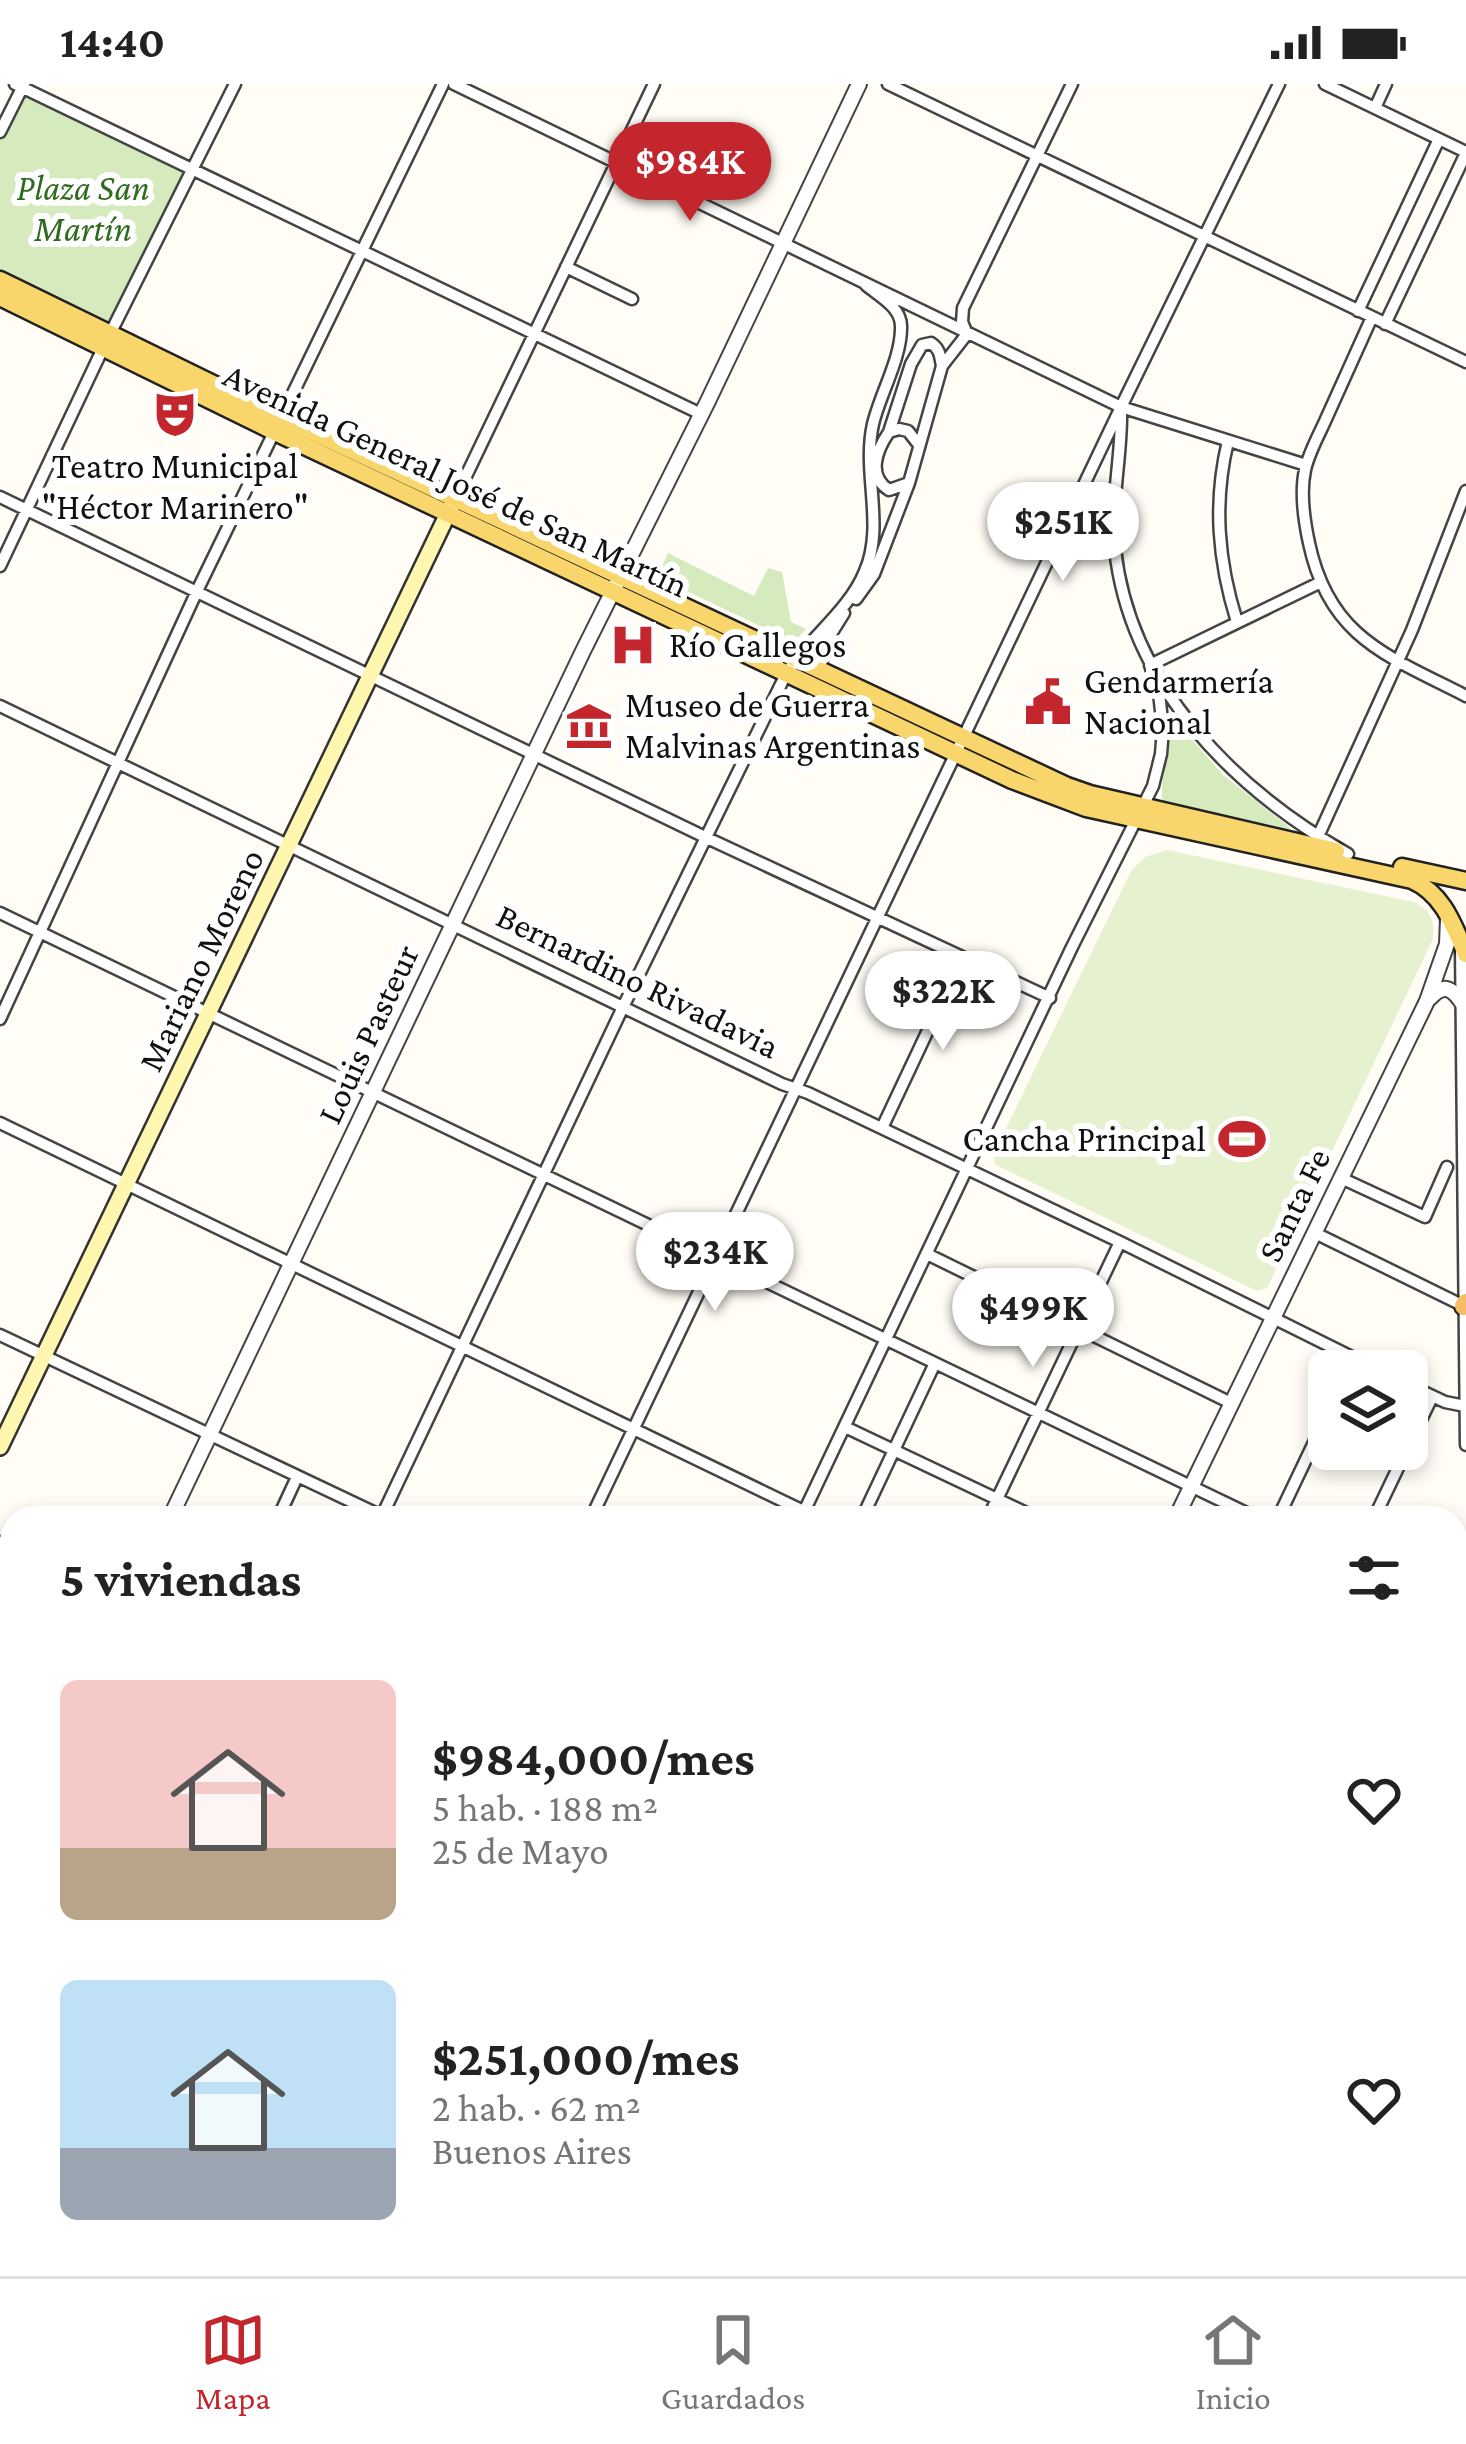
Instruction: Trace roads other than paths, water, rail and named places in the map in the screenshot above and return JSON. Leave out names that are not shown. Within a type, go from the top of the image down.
[{"type":"main road","name":"Avenida General José de San Martín","points":[[0,280],[107,340],[277,424],[960,747]]},
{"type":"main road","name":"Avenida General José de San Martín","points":[[0,297],[107,340]]},
{"type":"main road","name":"Mariano Moreno","points":[[0,1447],[452,506]]},
{"type":"main road","name":"Avenida General José de San Martín","points":[[791,666],[819,670],[1063,800],[1315,841],[1348,854],[1466,880]]},
{"type":"main road","name":"Avenida General José de San Martín","points":[[1141,813],[1412,880],[1432,892],[1449,914],[1464,948]]},
{"type":"street","points":[[0,566],[235,84]]},
{"type":"street","points":[[0,1019],[197,591],[443,84]]},
{"type":"street","points":[[454,84],[1120,407],[1306,465]]},
{"type":"street","points":[[452,506],[654,84]]},
{"type":"street","name":"Louis Pasteur","points":[[176,1506],[859,84]]},
{"type":"street","points":[[888,84],[1466,362]]},
{"type":"street","points":[[967,334],[963,308],[1072,84]]},
{"type":"street","points":[[597,1506],[1120,407],[1279,84]]},
{"type":"street","points":[[1325,84],[1464,151]]},
{"type":"street","points":[[1375,108],[1386,84]]},
{"type":"street","points":[[0,132],[20,85],[701,414]]},
{"type":"street","points":[[1385,324],[1464,151],[1466,132]]},
{"type":"street","points":[[1358,311],[1438,139]]},
{"type":"street","points":[[566,267],[632,299]]},
{"type":"street","points":[[866,285],[894,308],[901,326],[872,427],[873,516],[880,540]]},
{"type":"street","points":[[1372,317],[1306,465],[1306,531],[1319,583],[1347,626],[1398,662],[1466,696]]},
{"type":"street","points":[[819,670],[836,624],[866,587],[880,540],[909,483],[942,366],[967,334]]},
{"type":"street","points":[[873,475],[922,345],[936,346],[942,366]]},
{"type":"street","points":[[807,1506],[1158,770],[1163,729],[1159,693],[1130,611],[1115,550],[1113,501],[1120,407]]},
{"type":"street","points":[[889,432],[908,431],[919,445]]},
{"type":"street","points":[[1228,441],[1219,481],[1218,517],[1221,557],[1237,622]]},
{"type":"street","points":[[873,475],[890,490],[909,483]]},
{"type":"street","points":[[1150,665],[1210,748],[1315,841],[1398,662],[1466,491]]},
{"type":"street","points":[[0,497],[878,920],[1050,998]]},
{"type":"street","points":[[873,516],[894,520]]},
{"type":"street","points":[[1452,523],[1466,530]]},
{"type":"street","points":[[388,1506],[623,1007],[791,666],[849,598],[875,559]]},
{"type":"street","points":[[1150,665],[1319,583]]},
{"type":"street","name":"Bernardino Rivadavia","points":[[0,706],[1339,1350]]},
{"type":"street","points":[[1163,729],[1177,720],[1191,726]]},
{"type":"street","points":[[0,913],[1231,1506]]},
{"type":"street","name":"Santa Fe","points":[[1182,1506],[1426,1001],[1447,944],[1449,914]]},
{"type":"street","points":[[1464,948],[1466,1444]]},
{"type":"street","points":[[882,1128],[962,958]]},
{"type":"street","points":[[1426,1001],[1447,987],[1462,1004]]},
{"type":"street","points":[[0,1123],[785,1506]]},
{"type":"street","points":[[1341,1178],[1425,1216],[1448,1167]]},
{"type":"street","points":[[1315,1233],[1465,1305]]},
{"type":"street","points":[[993,1506],[1120,1242]]},
{"type":"street","points":[[929,1255],[1231,1402]]},
{"type":"street","points":[[0,1336],[359,1506]]},
{"type":"street","points":[[868,1506],[935,1363]]},
{"type":"street","points":[[1428,1395],[1465,1406]]},
{"type":"street","points":[[1428,1405],[1432,1397]]},
{"type":"street","points":[[845,1427],[1013,1506]]},
{"type":"street","points":[[1284,1506],[1308,1455]]},
{"type":"street","points":[[1379,1506],[1397,1470]]},
{"type":"street","points":[[284,1506],[297,1477]]},
{"type":"place","name":"Teatro Municipal \"Héctor Marinero\"","points":[[175,414]]},
{"type":"place","name":"Río Gallegos","points":[[633,645]]},
{"type":"place","name":"Gendarmería Nacional","points":[[1048,702]]},
{"type":"place","name":"Museo de Guerra Malvinas Argentinas","points":[[589,726]]},
{"type":"place","name":"Cancha Principal","points":[[1242,1139]]},
{"type":"park label","name":"Plaza San Martín","points":[[83,208]]}]
